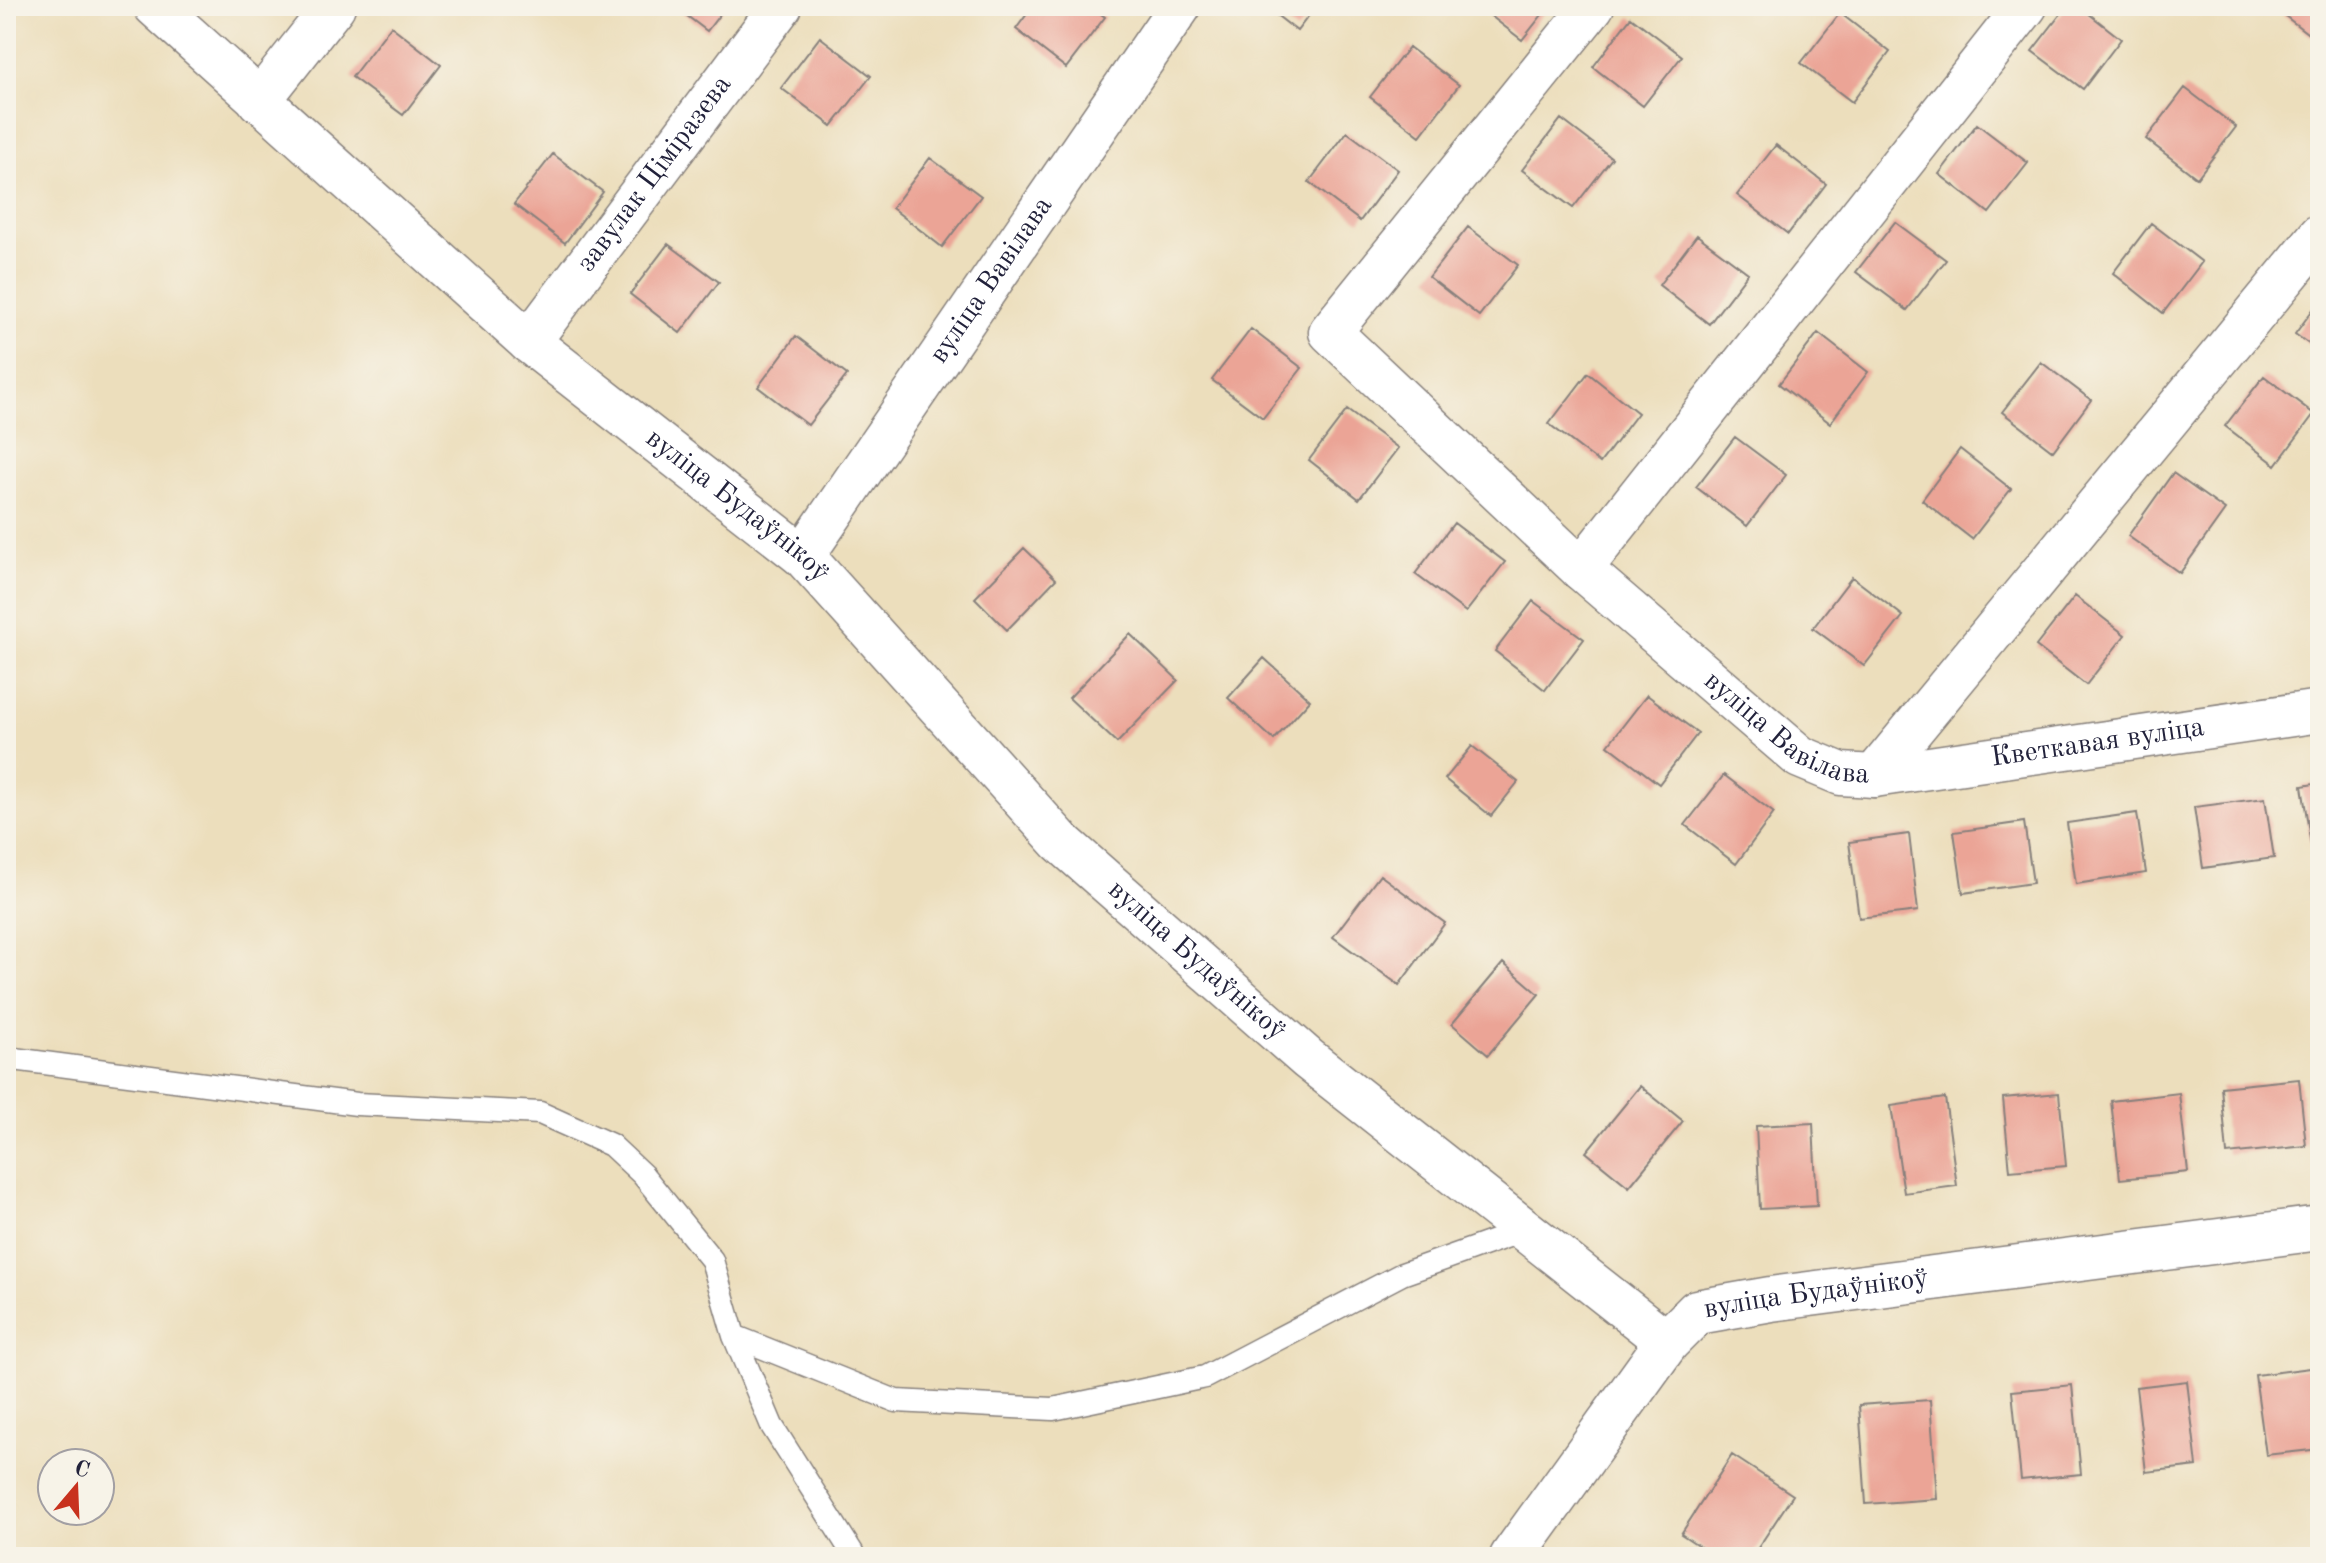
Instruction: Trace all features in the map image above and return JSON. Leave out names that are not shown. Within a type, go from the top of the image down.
[{"type":"street","name":"вуліца Будаўнікоў","points":[[155,6],[529,342],[803,556],[1060,841],[1308,1059],[1667,1342],[1697,1312],[1771,1299],[2320,1228]]},
{"type":"street","points":[[259,101],[334,6]]},
{"type":"street","name":"завулак Ціміразева","points":[[529,342],[781,6]]},
{"type":"street","name":"вуліца Вавілава","points":[[803,556],[1180,6]]},
{"type":"street","name":"вуліца Вавілава","points":[[1593,6],[1330,332],[1581,569],[1800,757],[1841,774],[1874,776],[2320,235]]},
{"type":"street","points":[[1581,569],[2026,6]]},
{"type":"street","name":"Кветкавая вуліца","points":[[1874,776],[2320,711]]},
{"type":"street","points":[[1512,1557],[1667,1342]]},
{"type":"lane","points":[[6,1058],[357,1104],[540,1113],[611,1145],[643,1175],[712,1260],[734,1336],[772,1426],[855,1557]]},
{"type":"lane","points":[[734,1336],[896,1401],[1053,1409],[1205,1377],[1402,1274],[1525,1230]]},
{"type":"building","points":[[674,6],[726,6],[707,31]]},
{"type":"building","points":[[1033,6],[1090,6],[1105,17],[1066,68],[1016,29]]},
{"type":"building","points":[[1265,6],[1316,6],[1297,31]]},
{"type":"building","points":[[1478,6],[1549,6],[1522,40]]},
{"type":"building","points":[[2067,6],[2079,6],[2121,39],[2083,89],[2032,51]]},
{"type":"building","points":[[2272,6],[2320,6],[2320,25],[2311,36]]},
{"type":"building","points":[[1840,13],[1890,52],[1852,102],[1801,63]]},
{"type":"building","points":[[1631,17],[1682,56],[1643,106],[1593,67]]},
{"type":"building","points":[[391,26],[441,65],[403,115],[352,77]]},
{"type":"building","points":[[820,37],[871,76],[832,126],[781,88]]},
{"type":"building","points":[[1409,47],[1459,85],[1420,136],[1370,97]]},
{"type":"building","points":[[2185,88],[2236,127],[2197,178],[2146,139]]},
{"type":"building","points":[[1561,119],[1612,158],[1573,208],[1522,170]]},
{"type":"building","points":[[1977,124],[2028,163],[1989,213],[1939,174]]},
{"type":"building","points":[[1347,132],[1398,170],[1360,221],[1309,182]]},
{"type":"building","points":[[1776,145],[1826,184],[1788,234],[1737,195]]},
{"type":"building","points":[[553,154],[603,192],[565,243],[514,204]]},
{"type":"building","points":[[930,158],[981,196],[942,247],[892,208]]},
{"type":"building","points":[[1895,222],[1946,260],[1907,310],[1856,272]]},
{"type":"building","points":[[2151,223],[2202,262],[2163,313],[2113,273]]},
{"type":"building","points":[[1468,227],[1518,265],[1479,316],[1429,277]]},
{"type":"building","points":[[1697,235],[1748,273],[1709,324],[1659,285]]},
{"type":"building","points":[[668,244],[719,282],[680,333],[630,294]]},
{"type":"building","points":[[2320,300],[2320,352],[2295,334]]},
{"type":"building","points":[[1251,329],[1302,368],[1263,418],[1212,380]]},
{"type":"building","points":[[1818,333],[1868,372],[1830,423],[1779,384]]},
{"type":"building","points":[[796,336],[847,375],[808,425],[758,387]]},
{"type":"building","points":[[2041,362],[2091,400],[2053,451],[2002,412]]},
{"type":"building","points":[[1588,373],[1638,413],[1600,463],[1549,424]]},
{"type":"building","points":[[2264,376],[2314,414],[2276,465],[2225,426]]},
{"type":"building","points":[[1347,410],[1398,448],[1359,499],[1309,460]]},
{"type":"building","points":[[1735,437],[1786,475],[1747,526],[1696,487]]},
{"type":"building","points":[[1960,449],[2011,489],[1972,539],[1922,500]]},
{"type":"building","points":[[2173,473],[2225,510],[2180,573],[2128,536]]},
{"type":"building","points":[[1454,523],[1505,562],[1466,612],[1415,574]]},
{"type":"building","points":[[1024,548],[1056,579],[1007,630],[975,598]]},
{"type":"building","points":[[1852,577],[1903,616],[1864,666],[1813,628]]},
{"type":"building","points":[[2075,596],[2125,635],[2086,685],[2036,646]]},
{"type":"building","points":[[1533,601],[1584,639],[1545,690],[1495,651]]},
{"type":"building","points":[[1130,634],[1178,680],[1117,743],[1069,698]]},
{"type":"building","points":[[1264,658],[1310,700],[1274,740],[1228,698]]},
{"type":"building","points":[[1647,695],[1698,733],[1659,784],[1608,745]]},
{"type":"building","points":[[1472,746],[1518,782],[1491,816],[1445,779]]},
{"type":"building","points":[[1724,775],[1774,813],[1736,864],[1685,825]]},
{"type":"building","points":[[2320,783],[2320,864],[2314,865],[2302,786]]},
{"type":"building","points":[[2265,798],[2274,858],[2203,868],[2194,807]]},
{"type":"building","points":[[2137,813],[2146,873],[2076,884],[2067,823]]},
{"type":"building","points":[[2024,822],[2033,883],[1963,893],[1954,832]]},
{"type":"building","points":[[1909,834],[1918,911],[1859,918],[1849,842]]},
{"type":"building","points":[[1380,875],[1445,923],[1399,985],[1333,937]]},
{"type":"building","points":[[1503,963],[1539,994],[1488,1055],[1452,1024]]},
{"type":"building","points":[[2299,1079],[2306,1146],[2227,1154],[2221,1087]]},
{"type":"building","points":[[1640,1086],[1683,1121],[1629,1187],[1586,1152]]},
{"type":"building","points":[[2059,1093],[2066,1166],[2010,1171],[2003,1098]]},
{"type":"building","points":[[2179,1093],[2188,1172],[2120,1179],[2111,1101]]},
{"type":"building","points":[[1945,1098],[1957,1186],[1904,1193],[1891,1106]]},
{"type":"building","points":[[1813,1123],[1817,1206],[1760,1209],[1756,1126]]},
{"type":"building","points":[[2319,1367],[2320,1449],[2266,1455],[2255,1375]]},
{"type":"building","points":[[2187,1381],[2197,1466],[2146,1472],[2136,1387]]},
{"type":"building","points":[[2072,1385],[2081,1474],[2021,1480],[2012,1391]]},
{"type":"building","points":[[1930,1400],[1937,1499],[1866,1504],[1859,1405]]},
{"type":"building","points":[[1732,1455],[1793,1495],[1752,1557],[1716,1557],[1681,1534]]}]
